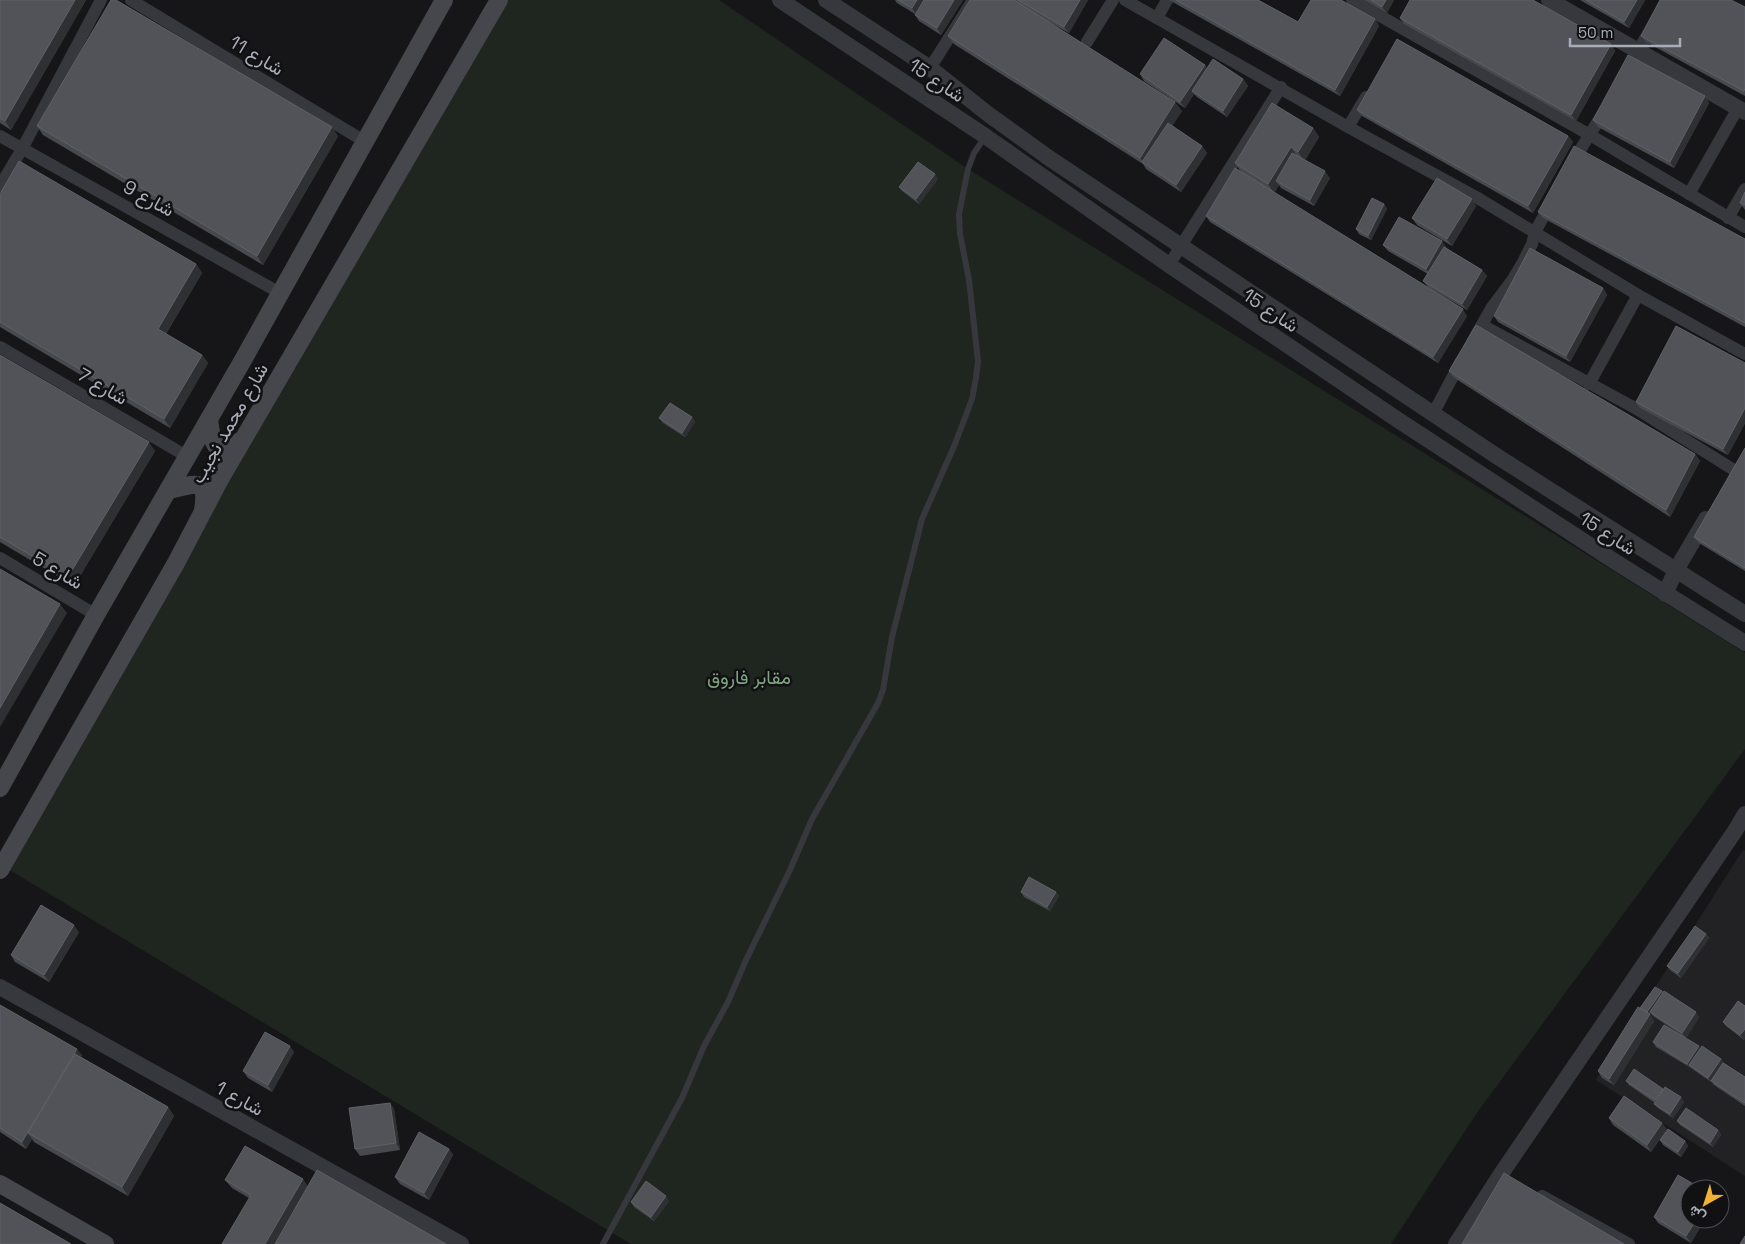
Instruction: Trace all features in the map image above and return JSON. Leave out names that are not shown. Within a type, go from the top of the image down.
[{"type":"main road","name":"شارع محمد نجيب","points":[[3,778],[188,458],[444,0]]},
{"type":"main road","name":"شارع محمد نجيب","points":[[0,870],[176,563],[247,433],[499,0]]},
{"type":"main road","points":[[209,419],[213,442],[220,450],[225,452],[234,448],[247,433]]},
{"type":"main road","points":[[169,490],[192,485],[201,486],[204,489],[205,495],[203,511]]},
{"type":"main road","points":[[0,1184],[105,1244]]},
{"type":"street","points":[[0,186],[22,149],[101,0]]},
{"type":"street","name":"شارع 11","points":[[131,0],[364,142]]},
{"type":"street","name":"شارع 15","points":[[780,0],[985,136],[1169,265],[1398,420],[1665,594],[1745,643]]},
{"type":"street","name":"شارع 15","points":[[826,0],[930,68],[988,114],[1181,246],[1433,414],[1622,537],[1745,614]]},
{"type":"street","points":[[930,68],[973,0]]},
{"type":"street","points":[[1087,42],[1113,0]]},
{"type":"street","points":[[1125,0],[1348,127],[1476,197],[1638,295],[1681,325],[1745,354]]},
{"type":"street","points":[[1157,18],[1167,0]]},
{"type":"street","points":[[1352,0],[1404,33],[1590,135],[1745,228]]},
{"type":"street","points":[[1549,0],[1634,58],[1742,110],[1689,194]]},
{"type":"street","points":[[1634,58],[1667,0]]},
{"type":"street","points":[[1404,33],[1409,14]]},
{"type":"street","points":[[1348,127],[1373,87]]},
{"type":"street","points":[[1169,265],[1281,88]]},
{"type":"street","points":[[1568,171],[1611,98]]},
{"type":"street","name":"شارع 9","points":[[0,136],[280,293]]},
{"type":"street","points":[[1728,218],[1745,189]]},
{"type":"street","points":[[1433,414],[1459,363],[1492,307],[1523,262],[1532,244],[1535,232],[1556,193]]},
{"type":"street","points":[[1588,384],[1638,295]]},
{"type":"street","points":[[1482,325],[1588,384],[1637,404],[1738,464],[1725,487]]},
{"type":"street","name":"شارع 7","points":[[0,347],[188,458]]},
{"type":"street","points":[[1665,594],[1676,570],[1715,504]]},
{"type":"street","name":"شارع 5","points":[[0,558],[96,615]]},
{"type":"street","points":[[1456,1244],[1505,1176],[1740,834],[1745,814]]},
{"type":"street","name":"شارع 1","points":[[0,987],[461,1244]]},
{"type":"street","points":[[1527,1188],[1629,1244]]},
{"type":"lane","points":[[603,1244],[682,1098],[704,1046],[728,1002],[812,819],[878,703],[883,690],[892,637],[922,519],[955,444],[972,399],[976,378],[978,361],[969,280],[960,234],[959,214],[968,169],[974,154],[985,136]]},
{"type":"shaded area","points":[[1743,850],[1745,851],[1745,1176],[1596,1080]]},
{"type":"green space","name":"مقابر فاروق","points":[[507,0],[719,0],[968,169],[1745,653],[1745,749],[1479,1110],[1391,1244],[631,1244],[3,866]]},
{"type":"building","points":[[0,0],[75,0],[5,121],[0,118]]},
{"type":"building","points":[[111,0],[116,0],[332,127],[257,256],[37,126]]},
{"type":"building","points":[[898,0],[917,0],[912,8]]},
{"type":"building","points":[[924,0],[954,0],[937,28],[915,15]]},
{"type":"building","points":[[970,0],[1014,0],[1175,102],[1140,158],[948,36]]},
{"type":"building","points":[[1018,0],[1080,0],[1064,27]]},
{"type":"building","points":[[1176,0],[1258,0],[1298,22],[1311,0],[1341,0],[1375,19],[1335,90]]},
{"type":"building","points":[[1371,0],[1386,0],[1382,7]]},
{"type":"building","points":[[1410,0],[1533,0],[1611,44],[1571,115],[1400,18]]},
{"type":"building","points":[[1586,0],[1637,0],[1624,22]]},
{"type":"building","points":[[1660,0],[1731,0],[1745,7],[1744,91],[1641,36]]},
{"type":"building","points":[[1164,38],[1205,65],[1180,102],[1140,74]]},
{"type":"building","points":[[1397,39],[1568,136],[1528,206],[1357,110]]},
{"type":"building","points":[[1628,55],[1705,96],[1670,162],[1593,120]]},
{"type":"building","points":[[1213,59],[1243,79],[1223,111],[1192,91]]},
{"type":"building","points":[[1272,103],[1313,128],[1298,152],[1291,147],[1268,184],[1235,163]]},
{"type":"building","points":[[1168,123],[1202,146],[1176,185],[1142,162]]},
{"type":"building","points":[[1574,146],[1745,239],[1745,323],[1538,212]]},
{"type":"building","points":[[1292,153],[1325,171],[1310,200],[1276,181]]},
{"type":"building","points":[[19,161],[196,264],[158,329],[202,355],[164,419],[0,322],[0,194]]},
{"type":"building","points":[[918,162],[935,174],[916,199],[899,187]]},
{"type":"building","points":[[1235,168],[1463,309],[1433,357],[1206,216]]},
{"type":"building","points":[[1437,178],[1472,199],[1447,239],[1412,218]]},
{"type":"building","points":[[1745,192],[1745,205],[1740,203]]},
{"type":"building","points":[[1372,198],[1384,204],[1368,236],[1356,229]]},
{"type":"building","points":[[1399,217],[1442,241],[1426,269],[1383,245]]},
{"type":"building","points":[[1444,247],[1482,270],[1462,304],[1423,281]]},
{"type":"building","points":[[1530,248],[1603,288],[1566,356],[1494,316]]},
{"type":"building","points":[[1476,325],[1695,454],[1666,510],[1449,371]]},
{"type":"building","points":[[1676,326],[1745,363],[1745,408],[1723,449],[1636,402]]},
{"type":"building","points":[[0,355],[149,442],[68,577],[0,537]]},
{"type":"building","points":[[670,403],[692,417],[682,433],[659,418]]},
{"type":"building","points":[[1745,448],[1745,568],[1694,537]]},
{"type":"building","points":[[0,569],[60,604],[0,708]]},
{"type":"building","points":[[1029,877],[1056,892],[1047,907],[1021,892]]},
{"type":"building","points":[[41,905],[74,925],[44,975],[11,955]]},
{"type":"building","points":[[1695,926],[1706,934],[1678,973],[1667,966]]},
{"type":"building","points":[[1655,987],[1662,991],[1647,1012],[1640,1008]]},
{"type":"building","points":[[1664,991],[1696,1012],[1682,1033],[1650,1012]]},
{"type":"building","points":[[1738,1001],[1745,1006],[1745,1029],[1740,1035],[1723,1022]]},
{"type":"building","points":[[0,1005],[77,1049],[22,1142],[0,1128]]},
{"type":"building","points":[[1638,1007],[1650,1014],[1609,1079],[1598,1071]]},
{"type":"building","points":[[1664,1025],[1699,1046],[1687,1064],[1653,1042]]},
{"type":"building","points":[[265,1032],[290,1046],[268,1085],[243,1071]]},
{"type":"building","points":[[1702,1046],[1721,1059],[1708,1078],[1689,1065]]},
{"type":"building","points":[[75,1054],[168,1107],[122,1187],[28,1133]]},
{"type":"building","points":[[1723,1063],[1745,1077],[1745,1103],[1711,1081]]},
{"type":"building","points":[[1634,1069],[1663,1089],[1655,1100],[1626,1081]]},
{"type":"building","points":[[1665,1087],[1681,1097],[1670,1114],[1654,1104]]},
{"type":"building","points":[[1624,1096],[1662,1123],[1647,1145],[1609,1118]]},
{"type":"building","points":[[390,1103],[396,1143],[355,1149],[349,1108]]},
{"type":"building","points":[[1686,1108],[1718,1130],[1710,1143],[1677,1121]]},
{"type":"building","points":[[1668,1129],[1685,1141],[1678,1152],[1660,1140]]},
{"type":"building","points":[[419,1132],[449,1149],[424,1193],[395,1177]]},
{"type":"building","points":[[245,1146],[303,1179],[265,1244],[222,1244],[251,1195],[225,1180]]},
{"type":"building","points":[[317,1170],[446,1244],[275,1244]]},
{"type":"building","points":[[1504,1173],[1624,1244],[1462,1244]]},
{"type":"building","points":[[1678,1175],[1685,1179],[1680,1179],[1680,1229],[1691,1229],[1686,1236],[1654,1217]]},
{"type":"building","points":[[646,1181],[666,1196],[651,1217],[631,1202]]},
{"type":"building","points":[[0,1203],[71,1244],[0,1244]]},
{"type":"building","points":[[1745,1236],[1745,1244],[1740,1244]]}]
